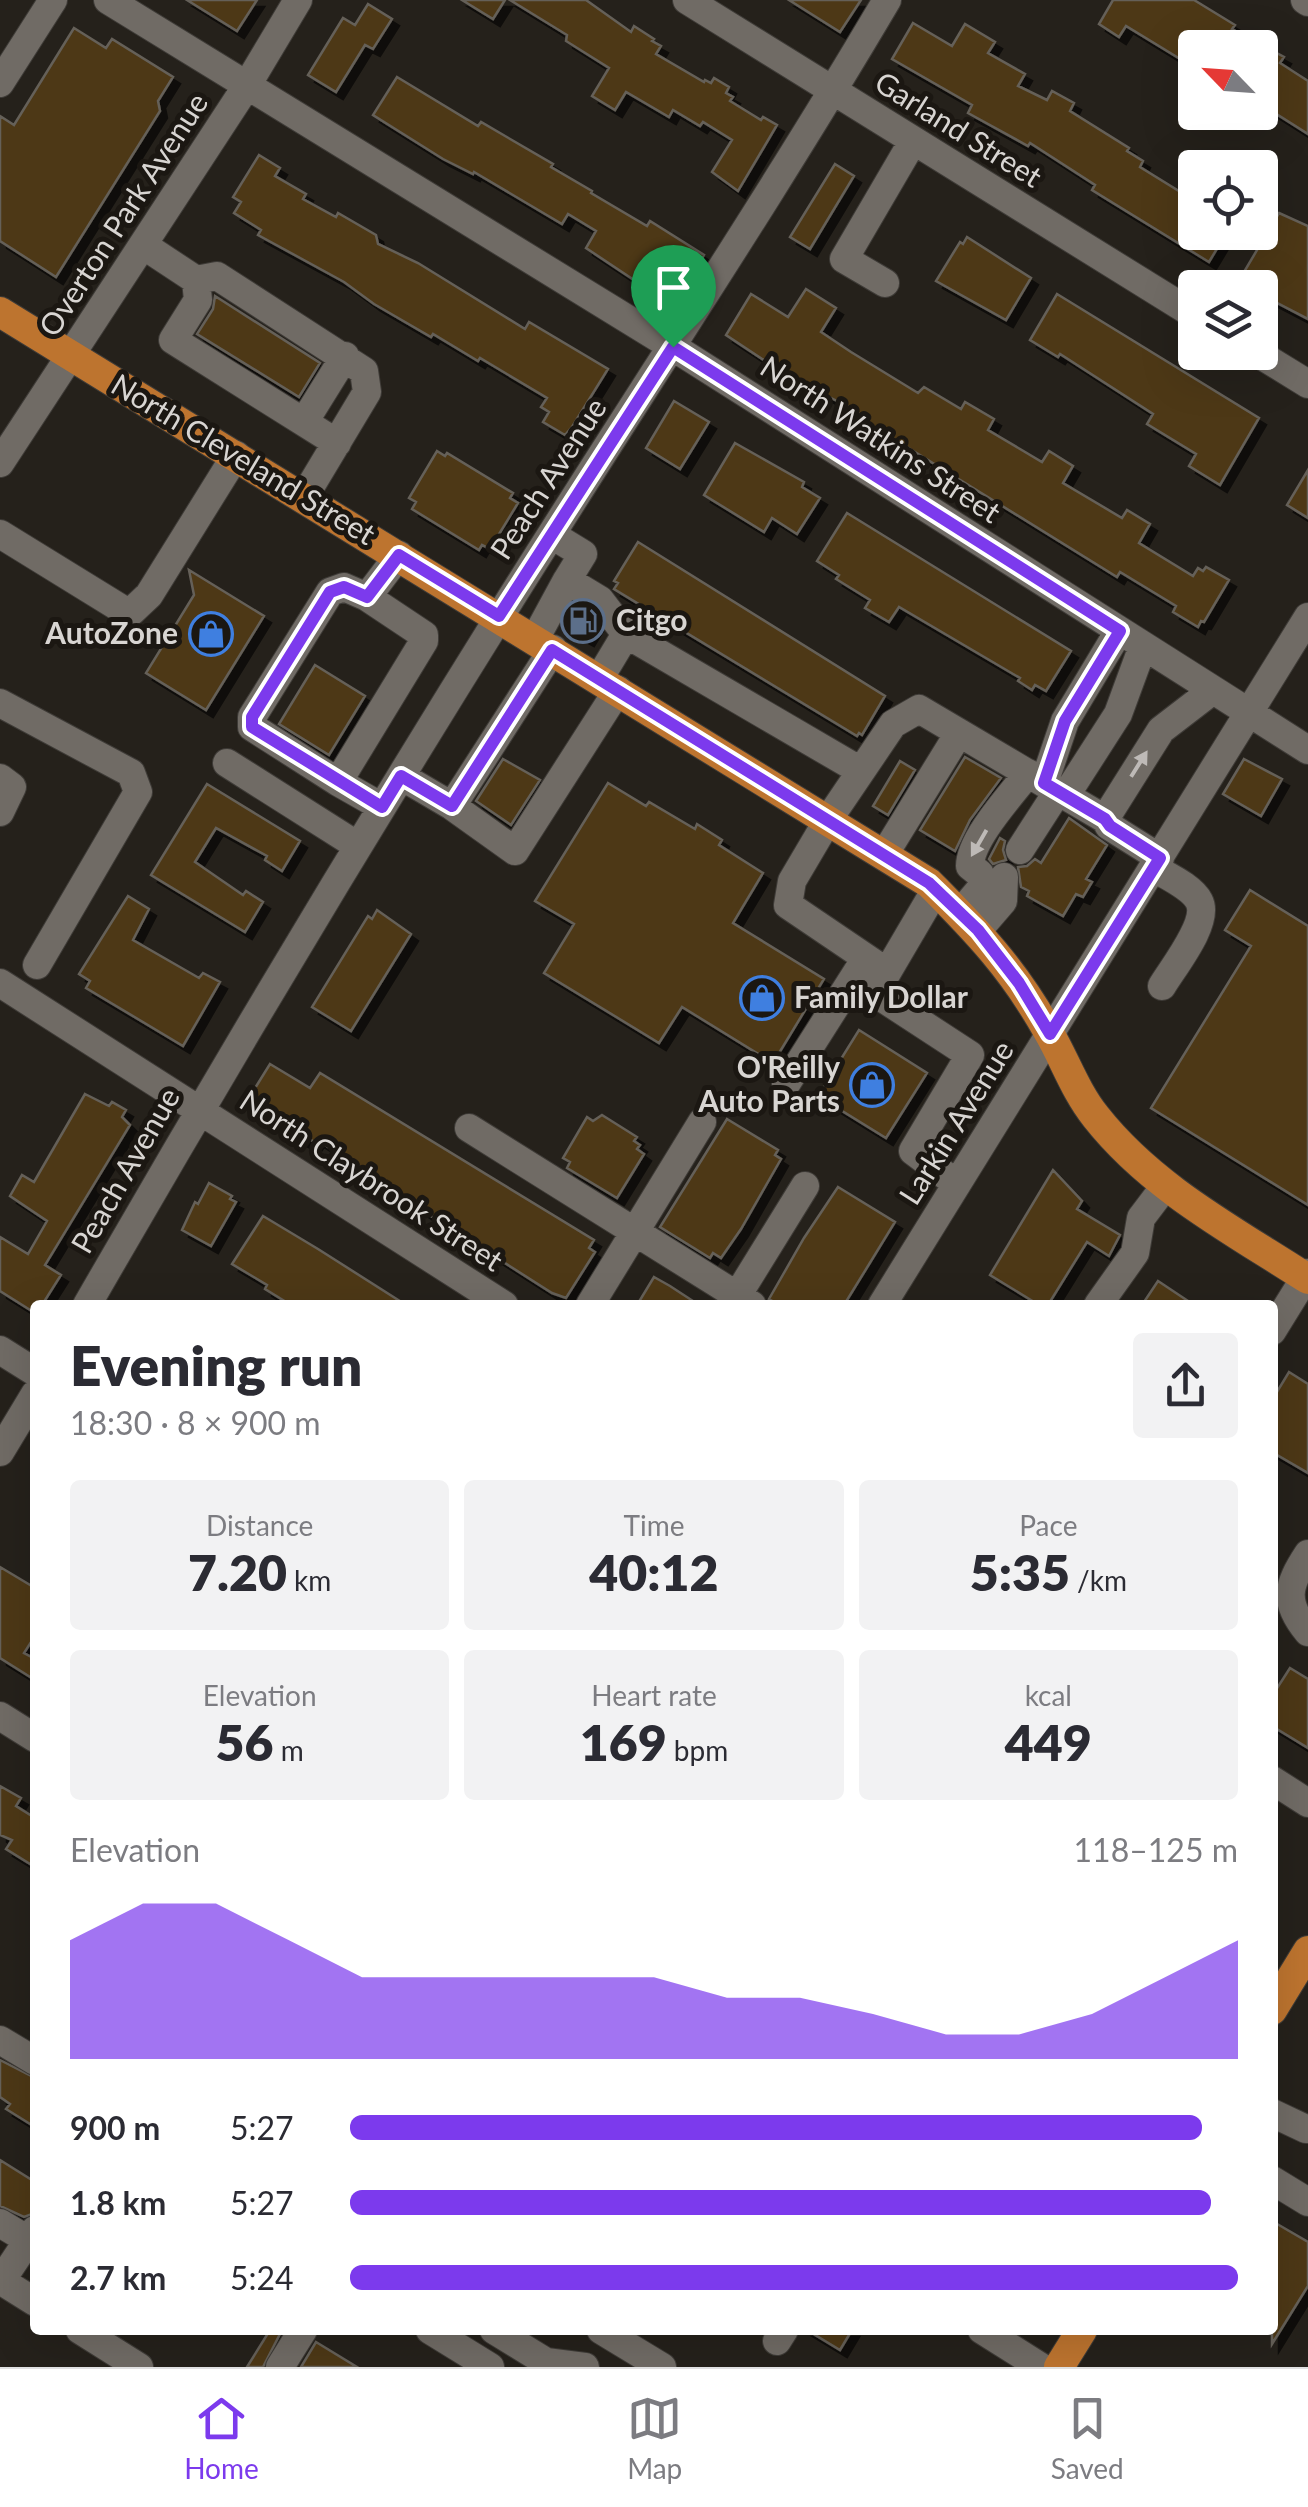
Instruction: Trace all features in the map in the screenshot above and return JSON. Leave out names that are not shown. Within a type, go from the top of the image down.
[{"type":"main road","name":"North Cleveland Street","points":[[0,312],[499,616],[936,889],[969,921],[1019,983],[1050,1034],[1068,1076],[1095,1116],[1130,1155],[1166,1185],[1307,1276]]},
{"type":"main road","points":[[1278,2000],[1308,1951]]},
{"type":"main road","points":[[1060,2367],[1079,2335]]},
{"type":"street","points":[[0,83],[53,0]]},
{"type":"street","name":"North Watkins Street","points":[[108,0],[673,347],[1308,750]]},
{"type":"street","name":"Overton Park Avenue","points":[[0,463],[246,87],[298,0]]},
{"type":"street","name":"Garland Street","points":[[687,0],[1178,305]]},
{"type":"street","name":"Peach Avenue","points":[[90,1300],[200,1108],[499,616],[673,347],[887,0]]},
{"type":"street","points":[[885,283],[844,259],[913,141]]},
{"type":"street","points":[[143,246],[196,280],[217,276],[364,371],[367,392],[304,497]]},
{"type":"street","points":[[196,280],[198,300],[172,340],[336,442]]},
{"type":"street","points":[[304,422],[345,356]]},
{"type":"street","points":[[1278,366],[1308,384]]},
{"type":"street","points":[[0,534],[132,612],[148,594],[236,456]]},
{"type":"street","points":[[452,806],[544,644],[567,580],[583,554],[552,535]]},
{"type":"street","points":[[367,597],[399,555]]},
{"type":"street","points":[[567,580],[600,600],[626,634],[861,771]]},
{"type":"street","points":[[338,782],[424,641],[424,635],[367,597],[344,587],[330,592],[252,717],[252,727],[338,782],[382,807]]},
{"type":"street","name":"Larkin Avenue","points":[[885,1300],[1308,617]]},
{"type":"street","points":[[401,776],[516,851],[608,684],[626,634]]},
{"type":"street","points":[[969,921],[983,886],[980,874],[970,866],[970,856],[1000,808],[1049,786],[1121,707],[1131,639]]},
{"type":"street","points":[[1020,850],[1049,786],[1065,721],[1131,639]]},
{"type":"street","points":[[1105,819],[1160,730],[1213,690]]},
{"type":"street","points":[[0,703],[131,773],[138,792],[37,965]]},
{"type":"street","points":[[1121,707],[1160,730]]},
{"type":"street","points":[[877,965],[788,905],[792,881],[828,820],[893,724],[918,709],[1105,819],[1192,892],[1200,902],[1202,920],[1162,986]]},
{"type":"street","points":[[884,855],[960,733]]},
{"type":"street","points":[[228,763],[358,846]]},
{"type":"street","points":[[0,778],[12,787],[12,792],[0,812]]},
{"type":"street","points":[[969,921],[1003,900],[1004,877]]},
{"type":"street","points":[[786,1084],[936,889]]},
{"type":"street","points":[[877,965],[875,993],[970,1055],[913,1151],[957,1184]]},
{"type":"street","name":"North Claybrook Street","points":[[0,983],[496,1300]]},
{"type":"street","points":[[593,1300],[702,1122]]},
{"type":"street","points":[[468,1128],[744,1300],[805,1186]]},
{"type":"street","points":[[1102,1300],[1135,1253],[1141,1218],[1166,1185]]},
{"type":"street","points":[[1278,1322],[1307,1276]]},
{"type":"street","points":[[0,1350],[30,1369]]},
{"type":"street","points":[[0,1452],[30,1402]]},
{"type":"street","points":[[1308,1554],[1289,1592],[1290,1609],[1308,1632]]},
{"type":"street","points":[[0,1716],[30,1735]]},
{"type":"street","points":[[1278,1784],[1308,1802]]},
{"type":"street","points":[[0,2040],[30,2057]]},
{"type":"street","points":[[1278,2184],[1308,2202]]},
{"type":"street","points":[[0,2223],[30,2234]]},
{"type":"street","points":[[30,2238],[1,2281],[30,2299]]},
{"type":"street","points":[[88,2335],[133,2365]]},
{"type":"street","points":[[280,2367],[300,2335]]},
{"type":"street","points":[[438,2335],[490,2367]]},
{"type":"street","points":[[502,2335],[546,2362],[569,2366]]},
{"type":"street","points":[[609,2335],[662,2367]]},
{"type":"street","points":[[990,2335],[1041,2367]]},
{"type":"building","points":[[187,0],[257,0],[237,31]]},
{"type":"building","points":[[462,0],[505,0],[493,19]]},
{"type":"building","points":[[510,0],[586,0],[631,32],[634,26],[654,39],[661,46],[656,54],[704,82],[711,83],[714,78],[729,87],[726,93],[733,97],[730,101],[777,125],[738,191],[712,172],[732,140],[673,110],[669,117],[626,92],[615,110],[592,96],[609,68],[566,41],[567,35]]},
{"type":"building","points":[[789,0],[861,0],[840,32]]},
{"type":"building","points":[[1113,0],[1194,0],[1235,25],[1234,30],[1178,30],[1178,58],[1126,26],[1119,37],[1099,24]]},
{"type":"building","points":[[368,4],[392,19],[373,49],[365,45],[336,92],[308,75],[343,18],[355,25]]},
{"type":"building","points":[[913,23],[952,46],[965,24],[995,42],[988,53],[1025,74],[1018,86],[1047,100],[1052,91],[1074,103],[1070,111],[1129,148],[1127,151],[1143,161],[1140,167],[1178,190],[1178,243],[1092,190],[1095,185],[1030,143],[1028,146],[968,113],[972,105],[892,59]]},
{"type":"building","points":[[74,28],[106,48],[112,39],[173,77],[158,101],[160,111],[56,277],[0,241],[0,116],[14,125]]},
{"type":"building","points":[[1278,54],[1284,57],[1280,63],[1308,81],[1308,134],[1278,115]]},
{"type":"building","points":[[397,77],[478,126],[481,122],[553,164],[551,167],[647,226],[650,221],[704,255],[679,297],[643,279],[640,284],[586,248],[596,231],[568,214],[562,224],[474,172],[443,159],[373,115]]},
{"type":"building","points":[[259,155],[280,168],[275,176],[306,194],[303,199],[376,235],[378,244],[418,263],[525,329],[529,322],[608,369],[565,435],[543,422],[549,412],[541,407],[547,398],[480,358],[478,361],[433,334],[431,337],[344,282],[258,235],[261,230],[234,213],[241,202],[233,197]]},
{"type":"building","points":[[835,164],[854,176],[810,249],[790,237]]},
{"type":"building","points":[[1278,215],[1308,226],[1308,319],[1278,303],[1278,270],[1245,270],[1257,250],[1278,250]]},
{"type":"building","points":[[967,237],[1031,278],[1006,320],[936,281]]},
{"type":"building","points":[[1190,250],[1216,250],[1209,262]]},
{"type":"building","points":[[806,289],[836,308],[821,332],[918,393],[924,387],[961,409],[965,402],[994,419],[988,430],[1042,462],[1049,451],[1073,466],[1063,483],[1122,518],[1127,510],[1150,524],[1139,543],[1193,576],[1198,568],[1203,571],[1206,567],[1229,580],[1204,622],[1198,627],[1173,612],[1176,606],[1120,572],[1117,577],[860,418],[851,408],[791,378],[726,335],[751,294],[788,317]]},
{"type":"building","points":[[1057,294],[1259,418],[1220,485],[1189,466],[1196,454],[1147,424],[1153,414],[1060,354],[1058,357],[1030,340]]},
{"type":"building","points":[[215,296],[320,363],[299,397],[197,334],[213,309]]},
{"type":"building","points":[[674,401],[709,422],[680,469],[646,448]]},
{"type":"building","points":[[735,443],[804,482],[802,487],[820,498],[797,534],[772,518],[764,532],[704,495]]},
{"type":"building","points":[[437,451],[445,456],[447,453],[513,493],[510,498],[518,503],[490,549],[482,545],[479,550],[412,509],[416,502],[409,498]]},
{"type":"building","points":[[1308,470],[1308,518],[1287,505]]},
{"type":"building","points":[[847,513],[1071,651],[1046,691],[1035,685],[1032,690],[1018,681],[1020,678],[899,607],[889,622],[865,608],[870,600],[836,579],[839,575],[817,561]]},
{"type":"building","points":[[638,542],[885,696],[862,735],[857,736],[614,589],[618,583],[614,581]]},
{"type":"building","name":"AutoZone","points":[[189,570],[264,616],[206,710],[146,673],[194,595]]},
{"type":"building","points":[[576,606],[596,624],[587,639],[565,627]]},
{"type":"building","points":[[315,665],[365,696],[329,755],[279,724]]},
{"type":"building","points":[[965,757],[1001,778],[970,820],[955,851],[920,830]]},
{"type":"building","points":[[503,759],[540,780],[511,825],[476,801]]},
{"type":"building","points":[[1244,759],[1282,779],[1261,816],[1223,794]]},
{"type":"building","points":[[900,761],[915,770],[888,815],[873,806]]},
{"type":"building","points":[[608,783],[695,829],[697,824],[722,840],[719,845],[763,873],[733,923],[824,979],[773,1063],[682,1007],[659,1043],[544,973],[574,924],[535,901]]},
{"type":"building","points":[[207,784],[300,841],[282,871],[265,860],[267,856],[216,828],[195,862],[243,895],[246,891],[263,902],[245,932],[151,875]]},
{"type":"building","points":[[1069,818],[1107,845],[1086,879],[1092,882],[1083,897],[1076,894],[1063,916],[1027,896],[1029,891],[1021,887],[1018,867],[1035,859],[1041,863]]},
{"type":"building","points":[[1000,838],[1005,841],[1006,860],[993,864],[989,859]]},
{"type":"building","points":[[1250,890],[1308,926],[1308,1205],[1151,1108],[1251,946],[1225,930]]},
{"type":"building","points":[[128,896],[149,909],[133,940],[199,978],[203,973],[220,982],[183,1046],[86,988],[90,981],[79,974]]},
{"type":"building","points":[[377,910],[411,934],[351,1031],[312,1007],[368,916],[372,919]]},
{"type":"building","name":"O'Reilly Auto Parts","points":[[859,1030],[927,1073],[886,1138],[818,1096]]},
{"type":"building","points":[[270,1064],[310,1088],[320,1073],[594,1240],[589,1248],[595,1252],[566,1298],[552,1293],[390,1190],[387,1195],[364,1181],[368,1172],[317,1140],[307,1143],[256,1114],[260,1109],[247,1101]]},
{"type":"building","points":[[85,1094],[126,1110],[122,1117],[130,1125],[45,1265],[61,1275],[45,1300],[30,1300],[30,1310],[0,1291],[0,1237],[28,1254],[47,1221],[10,1196],[22,1175],[34,1182]]},
{"type":"building","points":[[602,1115],[637,1137],[637,1149],[644,1154],[617,1198],[567,1168],[570,1162],[563,1158],[587,1117],[593,1121]]},
{"type":"building","points":[[727,1119],[778,1150],[775,1155],[781,1159],[721,1258],[713,1253],[710,1258],[660,1227]]},
{"type":"building","points":[[1053,1170],[1082,1201],[1077,1209],[1120,1235],[1109,1256],[1087,1242],[1051,1300],[1031,1300],[990,1275]]},
{"type":"building","points":[[209,1183],[236,1202],[211,1246],[182,1230]]},
{"type":"building","points":[[838,1187],[895,1222],[847,1300],[771,1300],[804,1238]]},
{"type":"building","points":[[263,1216],[398,1300],[283,1300],[265,1289],[267,1285],[232,1264]]},
{"type":"building","points":[[654,1277],[691,1300],[640,1300]]},
{"type":"building","points":[[1158,1281],[1186,1300],[1145,1300]]},
{"type":"building","points":[[1289,1372],[1308,1384],[1308,1473],[1278,1456],[1278,1390]]},
{"type":"building","points":[[0,1567],[30,1585],[30,1644],[24,1653],[30,1656],[30,1677],[0,1658]]},
{"type":"building","points":[[1290,1668],[1308,1679],[1308,1748],[1278,1730],[1278,1687]]},
{"type":"building","points":[[0,1786],[21,1798],[16,1806],[30,1815],[30,1864],[6,1849],[12,1840],[0,1835]]},
{"type":"building","points":[[0,2060],[30,2075],[30,2124],[6,2109],[10,2104],[0,2097]]},
{"type":"building","points":[[0,2160],[30,2179],[30,2215],[24,2217],[0,2206]]},
{"type":"building","points":[[1278,2224],[1308,2242],[1308,2286],[1278,2334]]},
{"type":"building","points":[[267,2335],[279,2335],[263,2367],[247,2367]]},
{"type":"building","points":[[815,2335],[849,2335],[840,2350]]},
{"type":"building","points":[[316,2342],[357,2367],[301,2367]]},
{"type":"place","name":"Citgo","points":[[583,621]]},
{"type":"place","name":"AutoZone","points":[[211,634]]},
{"type":"place","name":"Family Dollar","points":[[762,998]]},
{"type":"place","name":"O'Reilly Auto Parts","points":[[872,1085]]},
{"type":"route","points":[[673,347],[1120,631],[1065,721],[1044,783],[1160,858],[1050,1034],[1019,983],[978,930],[929,883],[552,650],[452,806],[401,776],[382,807],[252,727],[252,717],[330,592],[344,587],[367,597],[399,555],[499,616],[673,347]]}]
